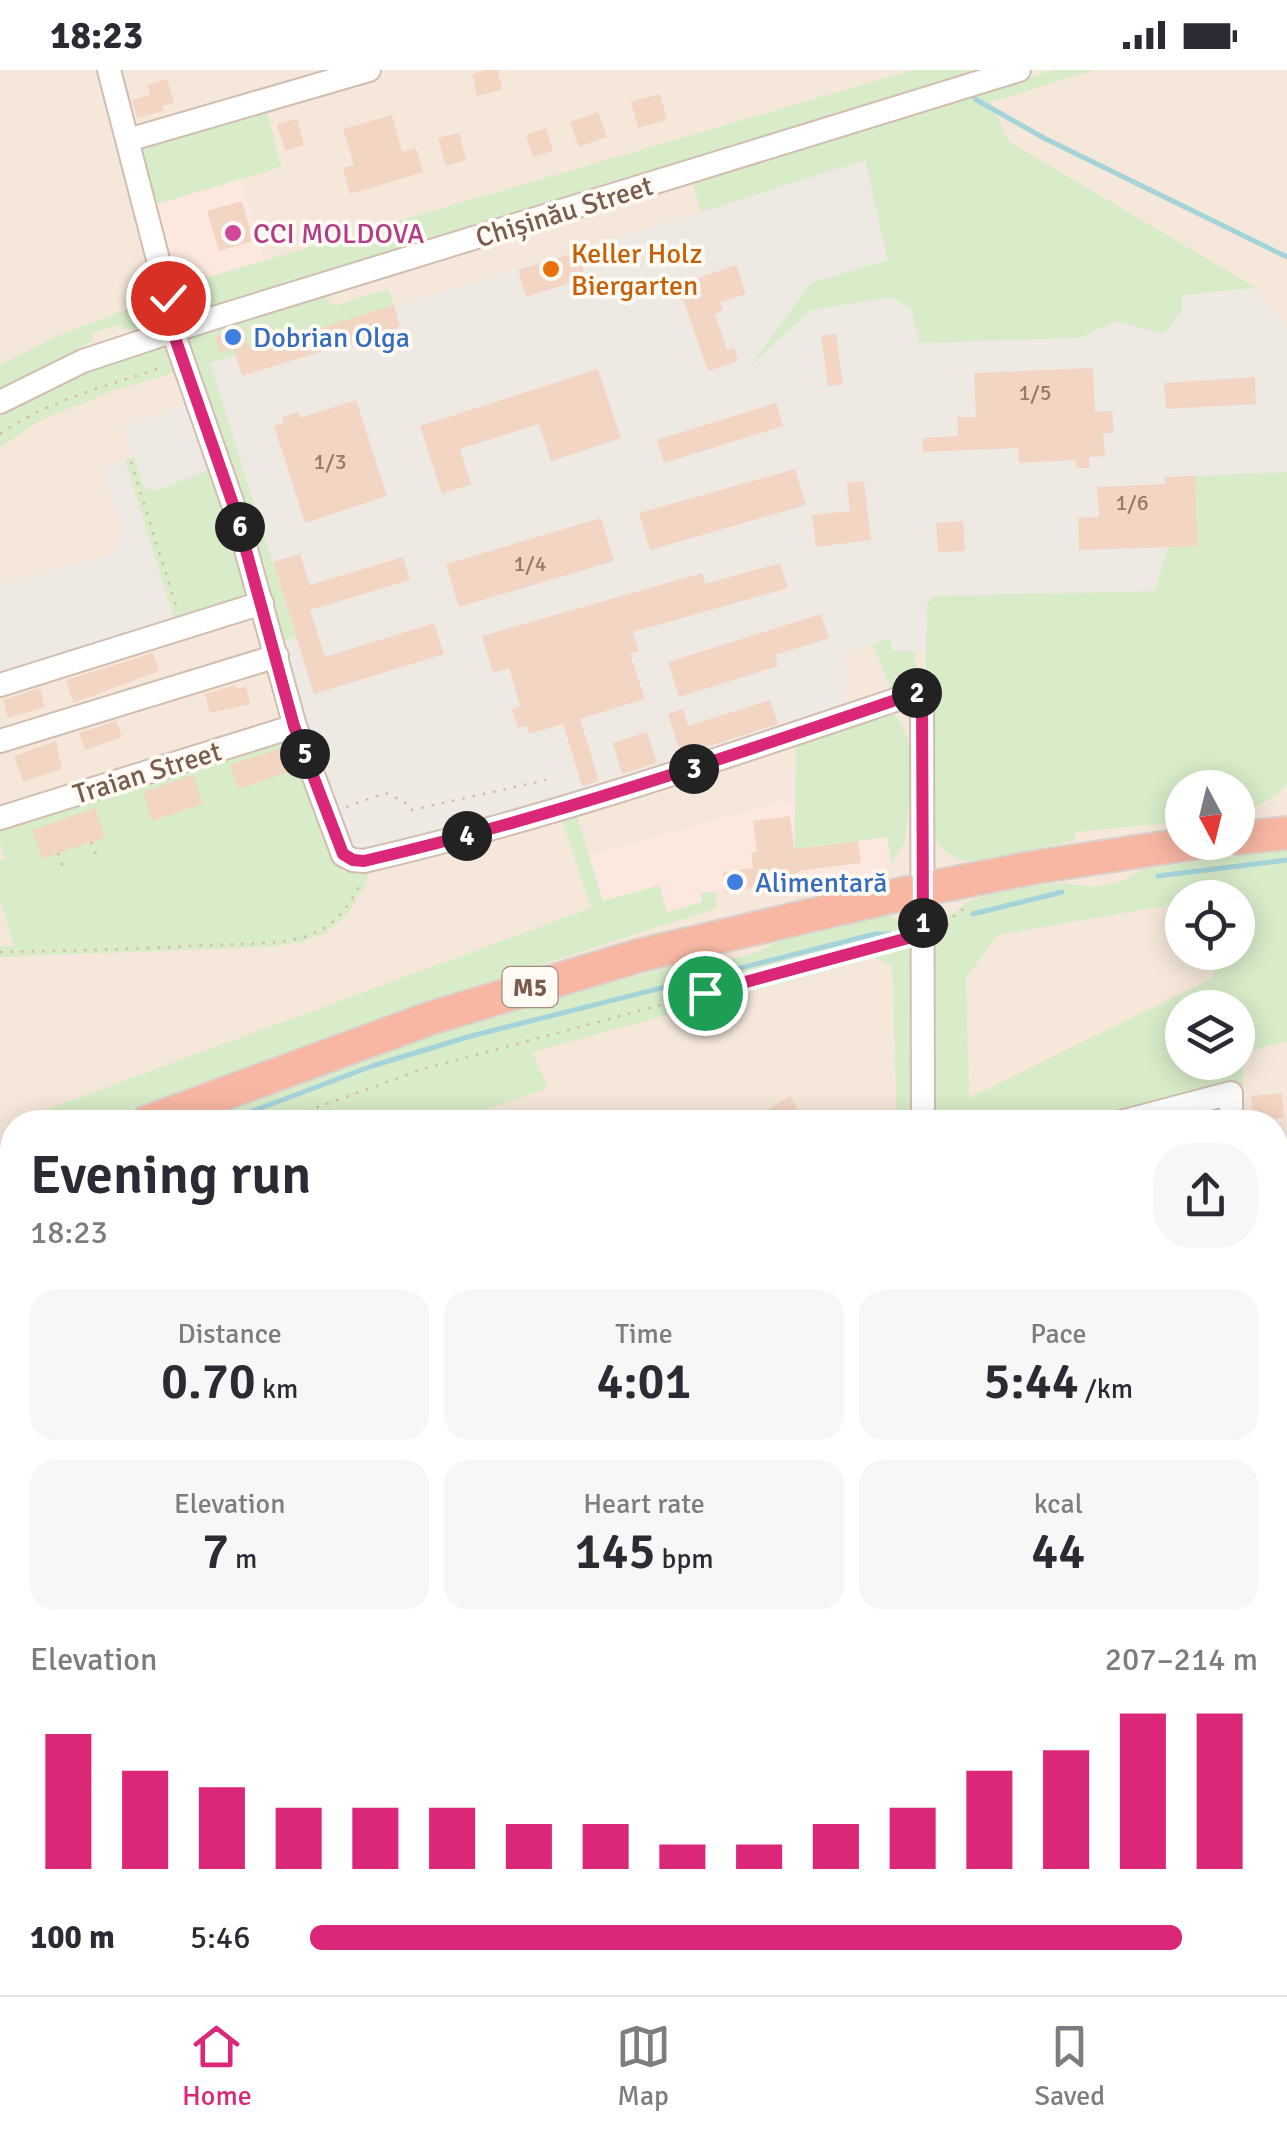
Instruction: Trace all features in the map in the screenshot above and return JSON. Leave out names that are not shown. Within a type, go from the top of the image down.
[{"type":"highway","points":[[1255,836],[1287,833]]},
{"type":"highway","name":"M5","points":[[196,1110],[431,1018],[727,932],[924,889],[1165,847]]},
{"type":"street","points":[[109,70],[184,360],[235,510],[294,726],[343,854],[364,861],[571,808],[922,691],[924,889],[936,936],[923,1110]]},
{"type":"street","points":[[128,140],[368,70]]},
{"type":"street","name":"Chișinău Street","points":[[0,402],[84,361],[176,330],[1019,70]]},
{"type":"street","points":[[0,685],[262,603]]},
{"type":"street","points":[[0,741],[276,656]]},
{"type":"street","name":"Traian Street","points":[[0,818],[294,726]]},
{"type":"street","points":[[1167,1110],[1231,1093],[1231,1110]]},
{"type":"path","points":[[0,434],[22,418],[60,402],[184,360]]},
{"type":"path","points":[[130,462],[183,628]]},
{"type":"path","points":[[328,817],[385,793],[404,801],[410,810],[546,780]]},
{"type":"path","points":[[92,842],[96,857]]},
{"type":"path","points":[[58,853],[63,868]]},
{"type":"path","points":[[0,952],[174,947],[300,937],[322,930],[338,916],[364,876],[364,861]]},
{"type":"path","points":[[310,1110],[420,1070],[936,936],[971,904]]},
{"type":"shaded area","points":[[0,70],[1287,70],[1287,1110],[0,1110]]},
{"type":"shaded area","name":"Keller Holz Biergarten","points":[[971,125],[1204,295],[1256,288],[1287,328],[1287,551],[1155,591],[1054,593],[927,605],[927,651],[892,651],[891,639],[843,653],[848,712],[548,806],[355,849],[344,838],[279,643],[296,637],[210,363]]},
{"type":"shaded area","points":[[139,147],[281,167],[240,179],[265,260],[174,287]]},
{"type":"shaded area","points":[[194,402],[210,470],[155,491],[144,488],[123,426]]},
{"type":"shaded area","points":[[125,460],[175,622],[0,678],[0,585],[116,553],[120,527],[101,469]]},
{"type":"shaded area","points":[[780,801],[794,803],[795,849],[888,837],[891,864],[865,881],[801,896],[798,882],[701,893],[703,902],[667,913],[603,901],[589,855]]},
{"type":"green space","points":[[913,70],[984,70],[185,319],[174,287]]},
{"type":"green space","points":[[1054,70],[1095,70],[991,102],[1008,141],[1256,288],[1182,295],[1182,311],[1164,334],[1116,321],[1080,338],[919,343],[912,309],[892,297],[811,310],[750,366],[811,283],[888,260],[865,160],[701,212],[693,182]]},
{"type":"green space","points":[[267,111],[281,167],[154,205],[139,147]]},
{"type":"green space","points":[[388,289],[394,305],[210,363],[296,637],[279,643],[186,349],[195,334],[324,296],[334,306]]},
{"type":"green space","points":[[161,296],[169,320],[162,325],[122,330],[121,324],[92,333],[93,340],[60,361],[0,391],[0,365],[55,337]]},
{"type":"green space","points":[[159,349],[168,351],[181,370],[40,420],[0,448],[0,412],[97,366]]},
{"type":"green space","points":[[134,457],[144,488],[155,491],[210,470],[255,594],[175,622],[125,460]]},
{"type":"green space","points":[[1287,472],[1287,784],[1277,795],[1255,807],[1255,770],[1165,770],[1165,824],[1075,832],[1076,840],[987,860],[962,860],[952,855],[938,843],[927,797],[927,604],[934,596],[1155,591],[1168,547],[1198,545],[1195,476]]},
{"type":"green space","points":[[891,638],[892,651],[915,651],[915,687],[893,695],[873,644]]},
{"type":"green space","points":[[885,711],[897,718],[905,731],[911,768],[905,841],[891,864],[887,837],[795,849],[796,741]]},
{"type":"green space","points":[[292,730],[343,872],[372,865],[347,915],[326,933],[270,947],[0,957],[0,947],[14,946],[0,899],[0,860],[5,858],[0,822]]},
{"type":"green space","points":[[576,813],[603,901],[659,885],[667,912],[702,902],[701,893],[715,891],[717,908],[391,1013],[150,1110],[45,1110],[591,908],[561,817]]},
{"type":"green space","points":[[1287,849],[1287,1041],[1255,1050],[1255,990],[1189,990],[1213,978],[1214,970],[1255,970],[1255,880],[1165,880],[1165,906],[997,935],[966,978],[969,1098],[1165,1002],[1165,1080],[1243,1080],[1243,1087],[1146,1110],[930,1110],[931,968],[939,932],[949,916],[969,901],[1009,889],[1063,883],[1090,887],[1117,883],[1144,869],[1208,860],[1255,860],[1255,853]]},
{"type":"green space","points":[[863,916],[891,916],[905,926],[912,965],[912,1110],[897,1110],[892,965],[875,958],[532,1052],[548,1088],[485,1110],[227,1110],[465,1023],[677,965],[708,965],[753,954],[797,933]]},
{"type":"building","points":[[498,70],[502,90],[477,96],[472,74]]},
{"type":"building","points":[[167,79],[174,103],[162,106],[164,111],[137,118],[132,100],[150,95],[147,85]]},
{"type":"building","points":[[660,94],[667,120],[638,128],[631,102]]},
{"type":"building","points":[[598,112],[607,137],[579,147],[570,122]]},
{"type":"building","points":[[392,115],[402,152],[416,148],[423,172],[350,194],[343,168],[354,165],[343,129]]},
{"type":"building","points":[[297,119],[304,145],[285,151],[277,124]]},
{"type":"building","points":[[546,128],[553,151],[533,157],[526,135]]},
{"type":"building","points":[[459,133],[466,160],[446,166],[438,138]]},
{"type":"building","points":[[242,201],[253,241],[219,251],[207,211]]},
{"type":"building","points":[[577,252],[586,278],[526,297],[518,270]]},
{"type":"building","points":[[736,265],[746,294],[720,302],[723,311],[715,314],[727,350],[734,348],[738,361],[708,371],[678,285]]},
{"type":"building","points":[[394,305],[400,327],[242,376],[233,348],[220,352],[215,336],[243,327],[250,350]]},
{"type":"building","points":[[836,334],[843,384],[828,386],[821,336]]},
{"type":"building","points":[[1093,368],[1095,412],[1112,411],[1114,433],[1103,433],[1105,456],[1089,457],[1090,468],[1076,468],[1076,460],[1019,463],[1018,448],[923,452],[922,438],[958,436],[957,417],[976,417],[974,373]]},
{"type":"building","points":[[598,369],[621,438],[551,461],[539,424],[460,449],[471,484],[442,494],[420,426]]},
{"type":"building","points":[[1255,377],[1256,404],[1166,409],[1164,383]]},
{"type":"building","points":[[356,400],[387,496],[305,523],[274,426],[284,422],[282,417],[298,412],[300,418]]},
{"type":"building","points":[[776,403],[783,426],[664,463],[657,440]]},
{"type":"building","points":[[795,469],[806,505],[650,550],[639,513]]},
{"type":"building","points":[[1195,476],[1198,546],[1079,550],[1078,518],[1099,517],[1097,487],[1165,484],[1165,477]]},
{"type":"building","points":[[864,481],[871,540],[816,547],[812,515],[850,511],[847,483]]},
{"type":"building","points":[[601,518],[614,561],[459,607],[446,564]]},
{"type":"building","points":[[963,521],[965,551],[938,552],[936,523]]},
{"type":"building","points":[[300,554],[310,585],[403,557],[410,580],[310,610],[325,657],[434,623],[444,654],[314,694],[273,562]]},
{"type":"building","points":[[780,563],[788,588],[633,632],[639,651],[630,654],[645,699],[580,719],[599,781],[582,786],[563,724],[529,734],[526,726],[518,728],[512,709],[520,706],[509,668],[493,673],[482,636],[702,573],[705,584]]},
{"type":"building","points":[[821,614],[829,638],[775,655],[778,666],[679,697],[668,662]]},
{"type":"building","points":[[153,653],[159,671],[73,703],[66,680]]},
{"type":"building","points":[[235,685],[236,689],[246,687],[250,704],[210,713],[205,694]]},
{"type":"building","points":[[40,688],[45,707],[8,718],[3,700]]},
{"type":"building","points":[[770,700],[778,724],[681,755],[668,714],[683,709],[688,726]]},
{"type":"building","points":[[116,721],[122,737],[85,750],[79,733]]},
{"type":"building","points":[[647,732],[657,763],[622,774],[613,743]]},
{"type":"building","points":[[56,741],[62,769],[23,782],[14,756]]},
{"type":"building","points":[[284,747],[292,771],[238,789],[230,765]]},
{"type":"building","points":[[193,775],[203,804],[152,821],[143,792]]},
{"type":"building","points":[[95,808],[105,837],[42,859],[32,830]]},
{"type":"building","points":[[790,816],[794,849],[858,841],[861,863],[798,871],[799,882],[725,892],[723,872],[753,868],[751,853],[757,852],[753,821]]},
{"type":"building","points":[[1282,1093],[1283,1110],[1253,1110],[1251,1096]]},
{"type":"building","points":[[790,1096],[798,1110],[767,1110]]},
{"type":"waterway","points":[[975,99],[1044,138],[1287,257]]},
{"type":"waterway","points":[[1158,876],[1287,860]]},
{"type":"waterway","points":[[973,914],[1062,892]]},
{"type":"waterway","points":[[256,1110],[372,1066],[471,1036],[875,934],[890,934]]},
{"type":"place","name":"CCI MOLDOVA","points":[[233,233]]},
{"type":"place","name":"Keller Holz Biergarten","points":[[551,269]]},
{"type":"place","name":"Dobrian Olga","points":[[233,337]]},
{"type":"place","name":"Alimentară","points":[[735,882]]},
{"type":"route","points":[[168,298],[180,329],[173,332],[235,510],[294,726],[343,854],[353,860],[364,861],[556,813],[922,691],[923,934],[705,993]]}]
